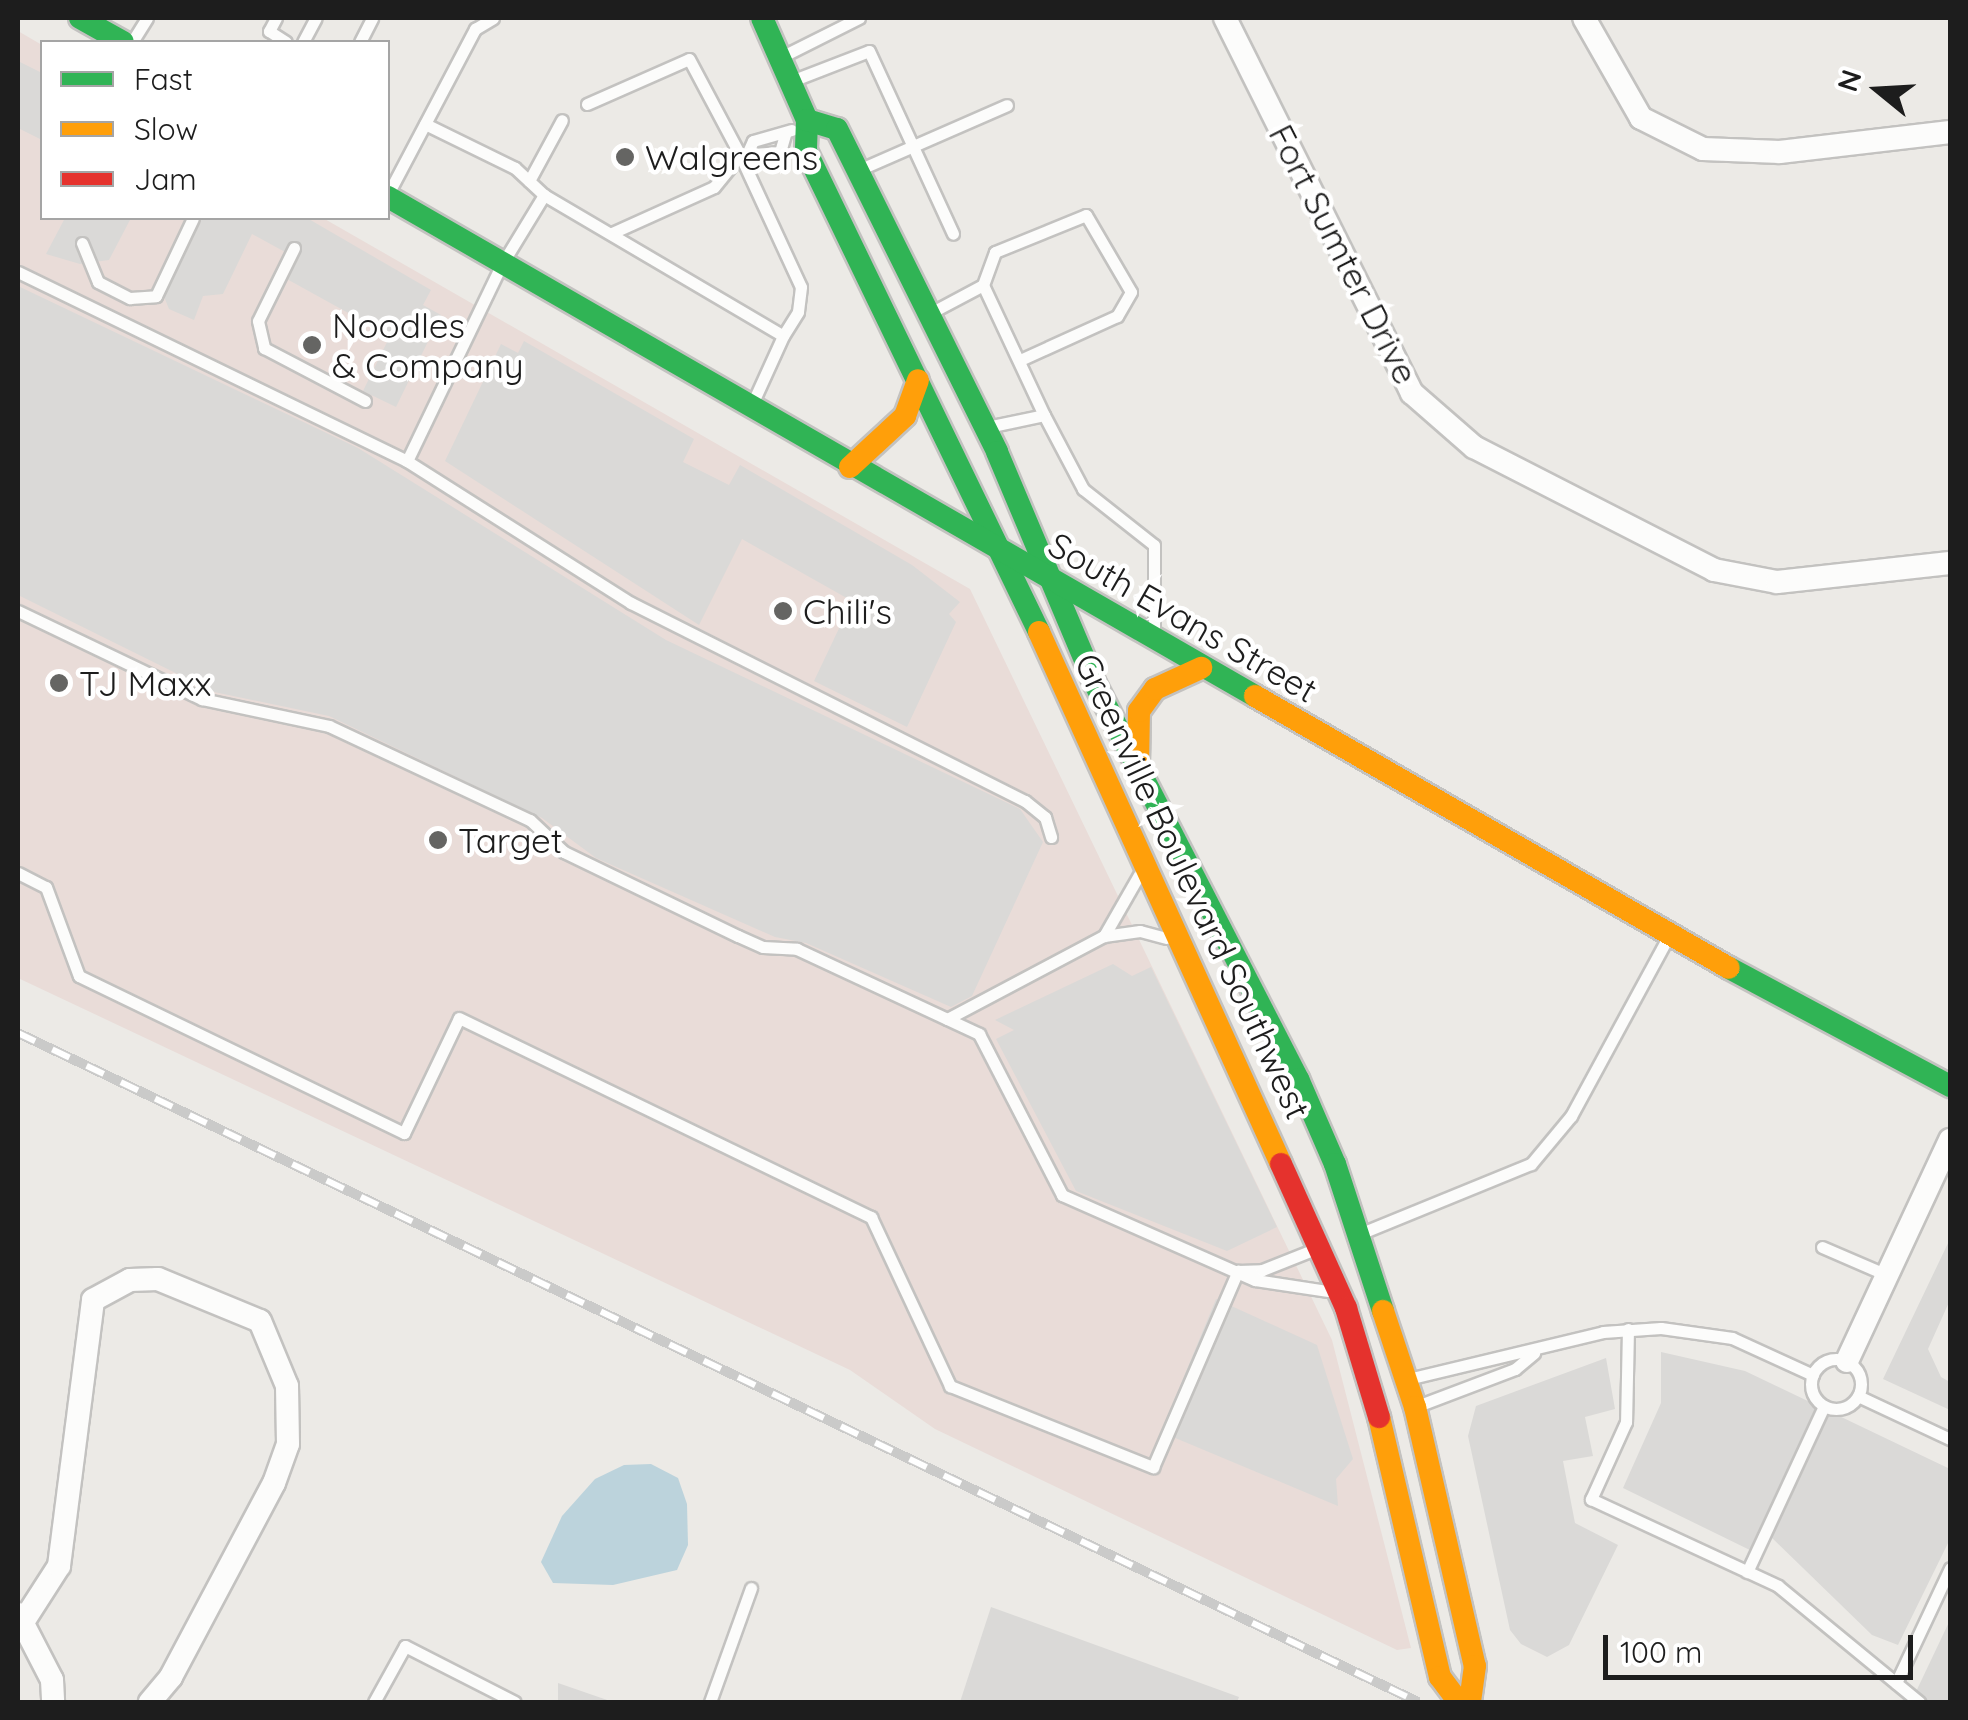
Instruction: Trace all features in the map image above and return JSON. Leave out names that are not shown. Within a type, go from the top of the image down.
[{"type":"main road","points":[[80,18],[119,40]]},
{"type":"main road","name":"Greenville Boulevard Southwest","points":[[762,18],[807,120],[806,151],[1003,554],[1321,1246],[1341,1296],[1392,1459],[1440,1677],[1459,1702]]},
{"type":"main road","name":"Greenville Boulevard Southwest","points":[[807,120],[837,130],[859,170],[997,452],[1138,772],[1298,1079],[1360,1233],[1415,1407],[1475,1666],[1470,1702]]},
{"type":"main road","name":"South Evans Street","points":[[390,196],[1154,642],[1950,1086]]},
{"type":"main road","points":[[850,467],[905,416],[918,380]]},
{"type":"main road","points":[[1138,772],[1139,711],[1155,689],[1201,668]]},
{"type":"main road","points":[[1267,1126],[1310,1166],[1331,1216],[1360,1233]]},
{"type":"main road","points":[[1321,1246],[1340,1252],[1404,1368]]},
{"type":"street","name":"Fort Sumter Drive","points":[[1225,18],[1412,394],[1474,447],[1714,570],[1777,582],[1950,563]]},
{"type":"street","points":[[1584,18],[1641,118],[1703,149],[1780,152],[1950,132]]},
{"type":"street","points":[[1846,1361],[1950,1140]]},
{"type":"street","points":[[54,1702],[52,1680],[20,1618],[59,1566],[93,1300],[130,1280],[158,1279],[260,1322],[287,1386],[288,1444],[274,1484],[171,1677],[150,1702]]},
{"type":"lane","points":[[133,40],[146,18]]},
{"type":"lane","points":[[276,18],[269,31],[283,40]]},
{"type":"lane","points":[[390,191],[474,29],[493,18]]},
{"type":"lane","points":[[780,58],[844,21],[860,18]]},
{"type":"lane","points":[[790,82],[869,51],[953,234]]},
{"type":"lane","points":[[588,104],[671,63],[688,59],[698,69],[744,153],[758,198],[800,287],[798,312],[750,408]]},
{"type":"lane","points":[[859,170],[1007,105]]},
{"type":"lane","points":[[529,181],[562,120]]},
{"type":"lane","points":[[612,233],[714,187],[753,142],[785,134],[807,120]]},
{"type":"lane","points":[[425,124],[481,148],[544,195],[783,336]]},
{"type":"lane","points":[[407,461],[502,264],[544,195]]},
{"type":"lane","points":[[930,314],[983,285],[995,252],[1086,215],[1132,292],[1116,316],[1020,360]]},
{"type":"lane","points":[[82,243],[98,282],[130,298],[156,296],[192,220]]},
{"type":"lane","points":[[294,248],[258,320],[264,348],[365,402]]},
{"type":"lane","points":[[18,272],[407,461],[631,603],[1025,801],[1045,817],[1051,837]]},
{"type":"lane","points":[[983,285],[1083,489],[1154,546],[1154,642]]},
{"type":"lane","points":[[985,427],[1019,424],[1044,414]]},
{"type":"lane","points":[[997,452],[1019,424]]},
{"type":"lane","points":[[18,611],[202,699],[329,726],[530,820],[564,852],[763,948],[797,949],[979,1034],[1062,1195],[1267,1284],[1316,1286],[1341,1296]]},
{"type":"lane","points":[[1104,936],[1145,862]]},
{"type":"lane","points":[[18,873],[46,887],[79,976],[404,1133],[460,1018],[870,1217],[950,1386],[1153,1467],[1238,1271]]},
{"type":"lane","points":[[947,1019],[1104,936],[1140,931],[1183,942]]},
{"type":"lane","points":[[1360,1233],[1531,1164],[1571,1116],[1670,933]]},
{"type":"lane","points":[[1238,1271],[1262,1270],[1321,1246]]},
{"type":"lane","points":[[1822,1248],[1888,1276]]},
{"type":"lane","points":[[1404,1368],[1534,1353],[1628,1329],[1682,1328],[1732,1338],[1812,1375]]},
{"type":"lane","points":[[1628,1329],[1626,1422],[1591,1499],[1778,1586],[1919,1702]]},
{"type":"lane","points":[[1415,1407],[1515,1369],[1534,1353]]},
{"type":"lane","points":[[1846,1361],[1861,1380],[1858,1396],[1846,1408],[1824,1406],[1812,1391],[1812,1375],[1823,1362],[1846,1361]]},
{"type":"lane","points":[[1858,1396],[1950,1439]]},
{"type":"lane","points":[[1748,1572],[1824,1406]]},
{"type":"lane","points":[[1896,1683],[1950,1568]]},
{"type":"lane","points":[[710,1702],[751,1588]]},
{"type":"lane","points":[[374,1702],[406,1646],[515,1702]]},
{"type":"shaded area","points":[[18,31],[40,44],[40,220],[326,220],[970,589],[1332,1340],[1411,1648],[1397,1650],[935,1429],[850,1370],[18,978]]},
{"type":"shaded area","points":[[18,61],[40,72],[40,139],[18,128]]},
{"type":"shaded area","points":[[64,220],[130,220],[109,260],[80,264],[46,254]]},
{"type":"shaded area","points":[[199,220],[310,220],[431,290],[423,305],[441,315],[396,407],[363,391],[390,336],[285,278],[296,258],[252,234],[223,294],[203,296],[194,320],[169,309],[163,294]]},
{"type":"shaded area","points":[[18,286],[358,448],[666,640],[1020,809],[1043,842],[972,996],[951,1007],[806,943],[775,937],[596,858],[542,818],[329,716],[214,692],[18,595]]},
{"type":"shaded area","points":[[524,341],[694,439],[683,462],[729,485],[740,465],[912,565],[960,602],[949,614],[956,622],[907,727],[814,681],[852,601],[742,539],[699,625],[445,461],[501,344],[518,353]]},
{"type":"shaded area","points":[[1113,964],[1132,976],[1151,967],[1277,1227],[1227,1251],[1076,1191],[996,1039],[1014,1030],[995,1020]]},
{"type":"shaded area","points":[[1950,1239],[1950,1300],[1928,1349],[1941,1377],[1950,1382],[1950,1410],[1883,1379]]},
{"type":"shaded area","points":[[1216,1299],[1317,1345],[1353,1459],[1336,1479],[1338,1506],[1161,1432]]},
{"type":"shaded area","points":[[1661,1352],[1745,1371],[1950,1469],[1950,1539],[1898,1645],[1872,1635],[1767,1533],[1756,1553],[1623,1488],[1661,1403]]},
{"type":"shaded area","points":[[1606,1358],[1615,1409],[1585,1417],[1593,1456],[1563,1461],[1575,1523],[1618,1545],[1569,1645],[1547,1657],[1521,1644],[1510,1630],[1468,1436],[1476,1406]]},
{"type":"shaded area","points":[[991,1607],[1239,1697],[1237,1702],[960,1702]]},
{"type":"shaded area","points":[[1950,1620],[1950,1702],[1919,1702],[1913,1698]]},
{"type":"shaded area","points":[[558,1683],[613,1702],[558,1702]]},
{"type":"water","points":[[651,1464],[678,1478],[687,1504],[688,1545],[677,1570],[613,1585],[553,1583],[541,1562],[562,1516],[595,1479],[624,1465]]},
{"type":"railway","points":[[18,1033],[1418,1702]]},
{"type":"traffic: fast","points":[[80,18],[119,40]]},
{"type":"traffic: fast","points":[[762,18],[807,120],[806,151],[1039,632]]},
{"type":"traffic: fast","points":[[807,120],[837,129],[997,452],[1095,684],[1298,1079],[1335,1164],[1383,1311]]},
{"type":"traffic: fast","points":[[390,198],[1255,696]]},
{"type":"traffic: fast","points":[[1729,968],[1950,1086]]},
{"type":"traffic: slow","points":[[850,467],[905,416],[918,380]]},
{"type":"traffic: slow","points":[[1039,632],[1281,1164]]},
{"type":"traffic: slow","points":[[1138,763],[1139,711],[1155,689],[1201,668]]},
{"type":"traffic: slow","points":[[1255,696],[1729,968]]},
{"type":"traffic: slow","points":[[1383,1311],[1415,1407],[1475,1666],[1470,1702]]},
{"type":"traffic: slow","points":[[1379,1417],[1440,1677],[1459,1702]]},
{"type":"traffic: jam","points":[[1281,1164],[1346,1308],[1379,1417]]},
{"type":"place","name":"Walgreens","points":[[625,157]]},
{"type":"place","name":"Noodles & Company","points":[[312,345]]},
{"type":"place","name":"Chili's","points":[[783,611]]},
{"type":"place","name":"TJ Maxx","points":[[59,683]]},
{"type":"place","name":"Target","points":[[438,840]]}]
